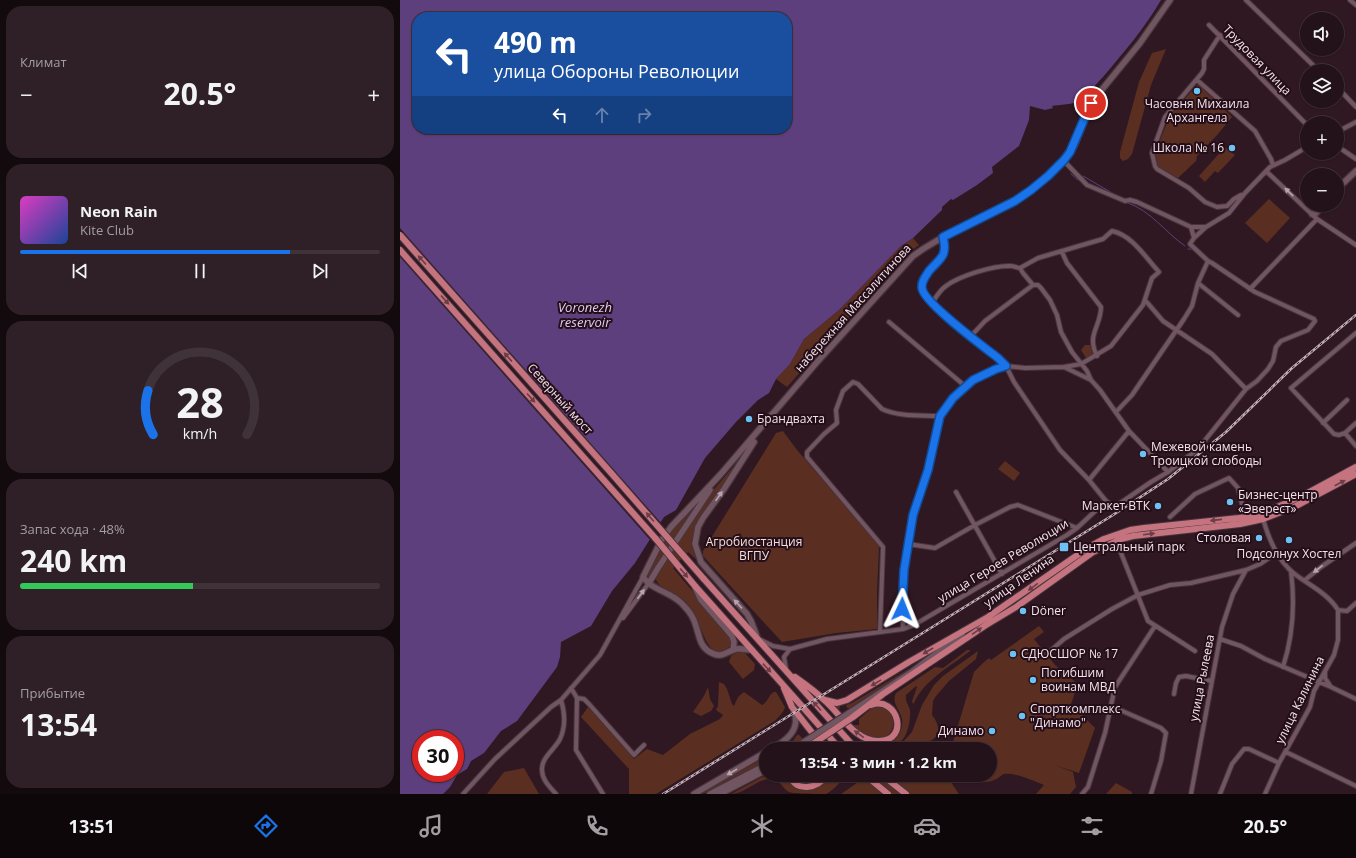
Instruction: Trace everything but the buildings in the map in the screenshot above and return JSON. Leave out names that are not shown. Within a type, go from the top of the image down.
[{"type":"main road","name":"набережная Массалитинова","points":[[643,577],[657,548],[671,527],[720,475],[903,266],[923,248],[1015,201],[1031,190],[1064,160],[1075,144],[1091,103],[1140,43],[1170,0]]},
{"type":"main road","points":[[1344,182],[1356,171]]},
{"type":"main road","points":[[1312,214],[1317,212]]},
{"type":"main road","name":"Северный мост","points":[[400,235],[703,578],[787,670]]},
{"type":"main road","name":"Северный мост","points":[[400,250],[606,481],[695,586],[833,742]]},
{"type":"main road","points":[[758,638],[747,614],[701,562],[695,544],[698,528],[703,518],[721,493],[765,424]]},
{"type":"main road","name":"улица Ленина","points":[[851,715],[866,708],[990,619],[1061,565],[1104,539],[1130,530],[1245,516],[1273,509],[1304,495],[1356,467]]},
{"type":"main road","name":"улица Ленина","points":[[851,715],[943,649],[972,626],[1020,604],[1093,552],[1121,539],[1146,534],[1240,524],[1264,519],[1294,507],[1356,474]]},
{"type":"main road","name":"набережная Массалитинова","points":[[649,583],[720,475]]},
{"type":"main road","points":[[643,577],[649,583],[672,595],[685,606],[691,615],[705,649],[722,656],[734,650],[751,650]]},
{"type":"main road","points":[[695,586],[701,600],[732,636],[734,650]]},
{"type":"main road","points":[[826,700],[837,703],[847,700],[972,626]]},
{"type":"main road","points":[[787,670],[826,700],[849,726],[862,736],[880,742],[890,739],[894,735],[898,726],[895,713],[881,704],[876,704],[866,708]]},
{"type":"main road","points":[[787,670],[851,742]]},
{"type":"main road","points":[[782,685],[796,719],[794,730],[788,738],[782,742]]},
{"type":"main road","points":[[792,707],[820,742]]},
{"type":"main road","points":[[813,742],[851,715]]},
{"type":"main road","points":[[694,794],[759,756]]},
{"type":"main road","points":[[710,794],[759,769]]},
{"type":"main road","points":[[720,794],[759,774]]},
{"type":"main road","points":[[794,782],[804,788],[820,782]]},
{"type":"main road","points":[[873,782],[888,794]]},
{"type":"main road","points":[[891,782],[906,794]]},
{"type":"street","points":[[1246,0],[1312,64]]},
{"type":"street","points":[[1350,0],[1356,5]]},
{"type":"street","name":"Трудовая улица","points":[[1209,26],[1220,35],[1300,118]]},
{"type":"street","points":[[1220,35],[1204,60],[1204,69],[1197,80],[1165,118],[1152,153],[1157,169],[1189,188],[1199,198],[1217,207],[1227,206],[1234,199],[1245,193]]},
{"type":"street","points":[[1197,80],[1218,100],[1247,122],[1255,131],[1273,165]]},
{"type":"street","points":[[1344,94],[1356,107]]},
{"type":"street","points":[[1344,128],[1356,122]]},
{"type":"street","points":[[943,237],[945,245],[944,255],[928,273],[922,284],[923,292],[937,308],[1006,366],[1014,382],[1060,450],[1089,480],[1106,501],[1113,506],[1119,504],[1168,472],[1198,449],[1246,389],[1257,381],[1268,369],[1273,361],[1276,347],[1281,341],[1308,330],[1315,322],[1314,319],[1250,289],[1212,262],[1208,261],[1190,244],[1206,227],[1229,213],[1245,193],[1273,165],[1285,160],[1300,150]]},
{"type":"street","points":[[1344,150],[1356,158]]},
{"type":"street","points":[[1064,160],[1087,185],[1125,201],[1130,200],[1137,202],[1191,227],[1206,227]]},
{"type":"street","points":[[1266,171],[1317,219],[1356,245]]},
{"type":"street","points":[[1250,289],[1317,219]]},
{"type":"street","points":[[1191,227],[1194,238]]},
{"type":"street","points":[[903,629],[902,596],[913,515],[928,470],[940,416],[953,398],[965,386],[973,380],[996,369],[1006,366],[1025,368],[1064,367],[1081,364],[1097,356],[1111,346],[1143,305],[1152,278],[1159,272],[1132,242],[1118,232],[1112,231],[1103,239],[1038,258],[1020,268]]},
{"type":"street","points":[[1062,252],[1067,263],[1101,307],[1092,344],[1097,356]]},
{"type":"street","points":[[1116,412],[1132,395],[1192,306],[1198,283],[1208,261]]},
{"type":"street","points":[[932,303],[945,287],[961,277],[972,273],[1012,266],[1020,268],[1033,285],[1041,288],[1050,300],[1057,315],[1061,332],[1087,371],[1091,380],[1130,431],[1168,472]]},
{"type":"street","points":[[1198,283],[1238,315]]},
{"type":"street","points":[[971,336],[985,321],[1033,285]]},
{"type":"street","points":[[1145,300],[1163,321],[1212,354],[1246,389]]},
{"type":"street","points":[[889,322],[965,386]]},
{"type":"street","points":[[1356,333],[1291,388],[1334,434],[1340,435],[1345,433],[1356,423]]},
{"type":"street","points":[[1064,367],[1091,380]]},
{"type":"street","points":[[880,631],[883,547],[807,457],[807,452],[824,434],[837,424],[836,410],[842,390],[853,382],[858,384],[882,409],[887,412],[940,416]]},
{"type":"street","points":[[1323,423],[1347,400]]},
{"type":"street","points":[[1089,480],[1130,431]]},
{"type":"street","points":[[1345,433],[1356,446]]},
{"type":"street","points":[[1170,517],[1195,494],[1229,478],[1238,488],[1245,516]]},
{"type":"street","points":[[956,492],[1002,574]]},
{"type":"street","name":"улица Героев Революции","points":[[790,649],[827,639],[903,629],[914,625],[930,617],[1077,528],[1106,501]]},
{"type":"street","points":[[908,544],[935,548],[975,524],[1010,507],[1018,505],[1077,528]]},
{"type":"street","points":[[1264,519],[1276,553],[1291,571],[1328,598],[1338,610],[1347,611],[1356,603]]},
{"type":"street","points":[[1305,580],[1356,543]]},
{"type":"street","points":[[1121,553],[1148,621],[1195,651]]},
{"type":"street","points":[[1048,653],[1064,639],[1112,609],[1138,595],[1170,585],[1191,583],[1246,570],[1260,564],[1276,553]]},
{"type":"street","name":"улица Рылеева","points":[[1191,794],[1222,627],[1233,594],[1246,570]]},
{"type":"street","points":[[1283,667],[1289,649],[1294,595],[1291,571]]},
{"type":"street","points":[[463,794],[495,759],[551,707],[561,700],[600,655],[643,577]]},
{"type":"street","points":[[616,628],[649,583]]},
{"type":"street","name":"улица Калинина","points":[[1264,794],[1279,763],[1310,707],[1319,682],[1336,648],[1338,640],[1338,610]]},
{"type":"street","points":[[1082,794],[1088,787],[1105,733],[1117,682],[1155,626]]},
{"type":"street","points":[[758,638],[773,646],[790,649],[784,657],[787,670]]},
{"type":"street","points":[[1220,639],[1241,646],[1265,659],[1356,699]]},
{"type":"street","points":[[1325,672],[1325,678],[1331,687]]},
{"type":"street","points":[[1174,694],[1179,677],[1186,676],[1212,681]]},
{"type":"street","points":[[571,688],[577,698],[576,750],[604,794]]},
{"type":"street","points":[[577,698],[584,699],[634,755],[644,745]]},
{"type":"street","points":[[556,794],[544,779],[541,769],[546,757],[560,740],[565,724],[561,700]]},
{"type":"street","points":[[1111,706],[1162,728],[1166,733],[1161,761],[1151,794]]},
{"type":"street","points":[[1220,794],[1232,764],[1244,749],[1250,749],[1279,763]]},
{"type":"street","points":[[1286,752],[1356,786]]},
{"type":"green space","points":[[1166,49],[1151,85],[1132,154],[1128,159],[1123,161],[1120,158],[1120,152],[1139,82],[1152,53]]},
{"type":"green space","points":[[1198,84],[1232,117],[1197,156],[1196,161],[1178,178],[1158,167],[1155,153],[1170,115]]},
{"type":"green space","points":[[1225,147],[1235,155],[1218,173],[1215,171],[1205,182],[1199,176]]},
{"type":"green space","points":[[1269,199],[1290,218],[1267,243],[1245,223]]},
{"type":"green space","points":[[913,238],[919,245],[908,253],[876,287],[787,387],[776,379],[790,364],[804,339],[839,310],[901,246]]},
{"type":"green space","points":[[1085,345],[1090,345],[1093,355],[1086,358],[1081,350]]},
{"type":"green space","name":"Агробиостанция ВГПУ","points":[[783,431],[797,450],[879,545],[877,629],[836,633],[782,642],[703,556],[703,551],[776,433]]},
{"type":"green space","points":[[1005,461],[1020,473],[1014,481],[998,469]]},
{"type":"green space","points":[[733,467],[734,468],[696,526],[693,537],[693,550],[698,561],[688,552],[673,568],[730,636],[732,641],[730,646],[723,651],[717,651],[712,649],[708,644],[696,616],[689,606],[679,596],[661,586],[656,579],[656,575],[710,494]]},
{"type":"green space","points":[[703,496],[647,578],[647,574],[662,544],[672,529]]},
{"type":"green space","name":"Спорткомплекс \"Динамо\"","points":[[1039,626],[1044,632],[1034,639],[1055,665],[1078,684],[1071,704],[1095,728],[1079,773],[1054,765],[1073,772],[1076,787],[1070,794],[1036,794],[1044,785],[1014,774],[1004,774],[997,779],[997,742],[953,742],[974,672],[989,658],[991,660]]},
{"type":"green space","points":[[967,650],[970,650],[931,680],[918,695],[913,704],[912,701],[917,687],[916,686],[906,695],[906,701],[910,710],[909,726],[902,740],[900,742],[892,742],[899,734],[902,724],[901,715],[896,706],[896,693],[935,667],[943,668]]},
{"type":"green space","points":[[978,651],[976,659],[949,681],[933,701],[932,715],[937,723],[938,731],[935,738],[927,742],[903,742],[912,732],[922,705],[934,685],[943,676]]},
{"type":"green space","points":[[738,652],[745,653],[755,664],[754,670],[743,679],[729,662],[731,656]]},
{"type":"green space","points":[[927,658],[850,708],[847,708],[846,705],[852,703]]},
{"type":"green space","points":[[719,682],[724,684],[734,706],[738,697],[744,692],[762,705],[772,693],[776,692],[785,707],[783,712],[776,720],[656,794],[629,794],[629,769],[581,717],[588,707],[634,759],[647,749],[663,755],[690,734],[720,719],[723,715],[716,710],[718,706]]},
{"type":"green space","points":[[708,687],[710,699],[714,706],[711,711],[701,716],[693,712],[704,696]]},
{"type":"green space","points":[[832,705],[846,705],[840,706],[840,713]]},
{"type":"green space","points":[[873,707],[884,708],[890,713],[893,721],[892,729],[887,736],[879,738],[867,736],[852,725],[859,725],[859,719]]},
{"type":"green space","points":[[798,734],[803,739],[798,742],[792,742]]},
{"type":"green space","points":[[759,761],[759,766],[709,792],[700,794]]},
{"type":"green space","points":[[524,768],[539,794],[487,794],[504,772]]},
{"type":"green space","points":[[759,779],[760,782],[741,792],[731,794]]},
{"type":"green space","points":[[778,782],[788,782],[793,786],[807,789],[821,786],[826,782],[840,782],[826,794],[801,794],[792,793]]},
{"type":"green space","points":[[797,782],[815,782],[807,784],[799,784]]},
{"type":"green space","points":[[951,782],[959,794],[841,794],[857,783]]},
{"type":"green space","points":[[1116,783],[1132,792],[1132,794],[1106,794]]},
{"type":"water","name":"Voronezh reservoir","points":[[400,0],[1161,0],[1134,40],[1085,96],[1077,102],[1052,106],[1053,108],[1045,110],[1030,106],[1029,120],[1019,146],[992,167],[993,173],[953,200],[951,199],[942,207],[942,210],[913,238],[901,246],[839,310],[804,339],[790,364],[776,379],[769,393],[758,400],[736,422],[705,458],[676,510],[664,517],[635,563],[612,591],[591,626],[561,642],[560,657],[557,667],[517,721],[501,731],[484,753],[471,761],[467,769],[464,771],[464,730],[412,730],[412,782],[453,782],[443,794],[400,794]]},
{"type":"pier","points":[[400,228],[662,524],[651,541],[400,257]]},
{"type":"waterway","points":[[1071,174],[1078,180]]},
{"type":"waterway","points":[[1083,176],[1114,194]]},
{"type":"waterway","points":[[1128,203],[1151,216],[1185,246]]},
{"type":"waterway","points":[[1188,249],[1193,249]]},
{"type":"waterway","points":[[1198,254],[1205,261]]},
{"type":"railway","points":[[663,794],[1113,515],[1168,479],[1226,432],[1292,368],[1356,315]]},
{"type":"place","name":"Часовня Михаила Архангела","points":[[1197,91]]},
{"type":"place","name":"Школа № 16","points":[[1232,148]]},
{"type":"place","name":"Брандвахта","points":[[749,419]]},
{"type":"place","name":"Межевой камень Троицкой слободы","points":[[1143,454]]},
{"type":"place","name":"Бизнес-центр «Эверест»","points":[[1230,502]]},
{"type":"place","name":"Маркет ВТК","points":[[1158,506]]},
{"type":"place","name":"Столовая","points":[[1259,538]]},
{"type":"place","name":"Подсолнух Хостел","points":[[1289,540]]},
{"type":"place","name":"Центральный парк","points":[[1064,547]]},
{"type":"place","name":"Döner","points":[[1023,611]]},
{"type":"place","name":"СДЮСШОР № 17","points":[[1013,654]]},
{"type":"place","name":"Погибшим воинам МВД","points":[[1033,680]]},
{"type":"place","name":"Спорткомплекс \"Динамо\"","points":[[1022,716]]},
{"type":"place","name":"Динамо","points":[[992,731]]},
{"type":"route","points":[[902,609],[904,570],[913,515],[917,507],[921,488],[928,470],[938,420],[953,398],[965,386],[973,380],[1006,366],[937,308],[923,292],[922,284],[928,273],[944,255],[945,245],[943,237],[1015,201],[1048,176],[1064,160],[1075,144],[1091,103]]}]
